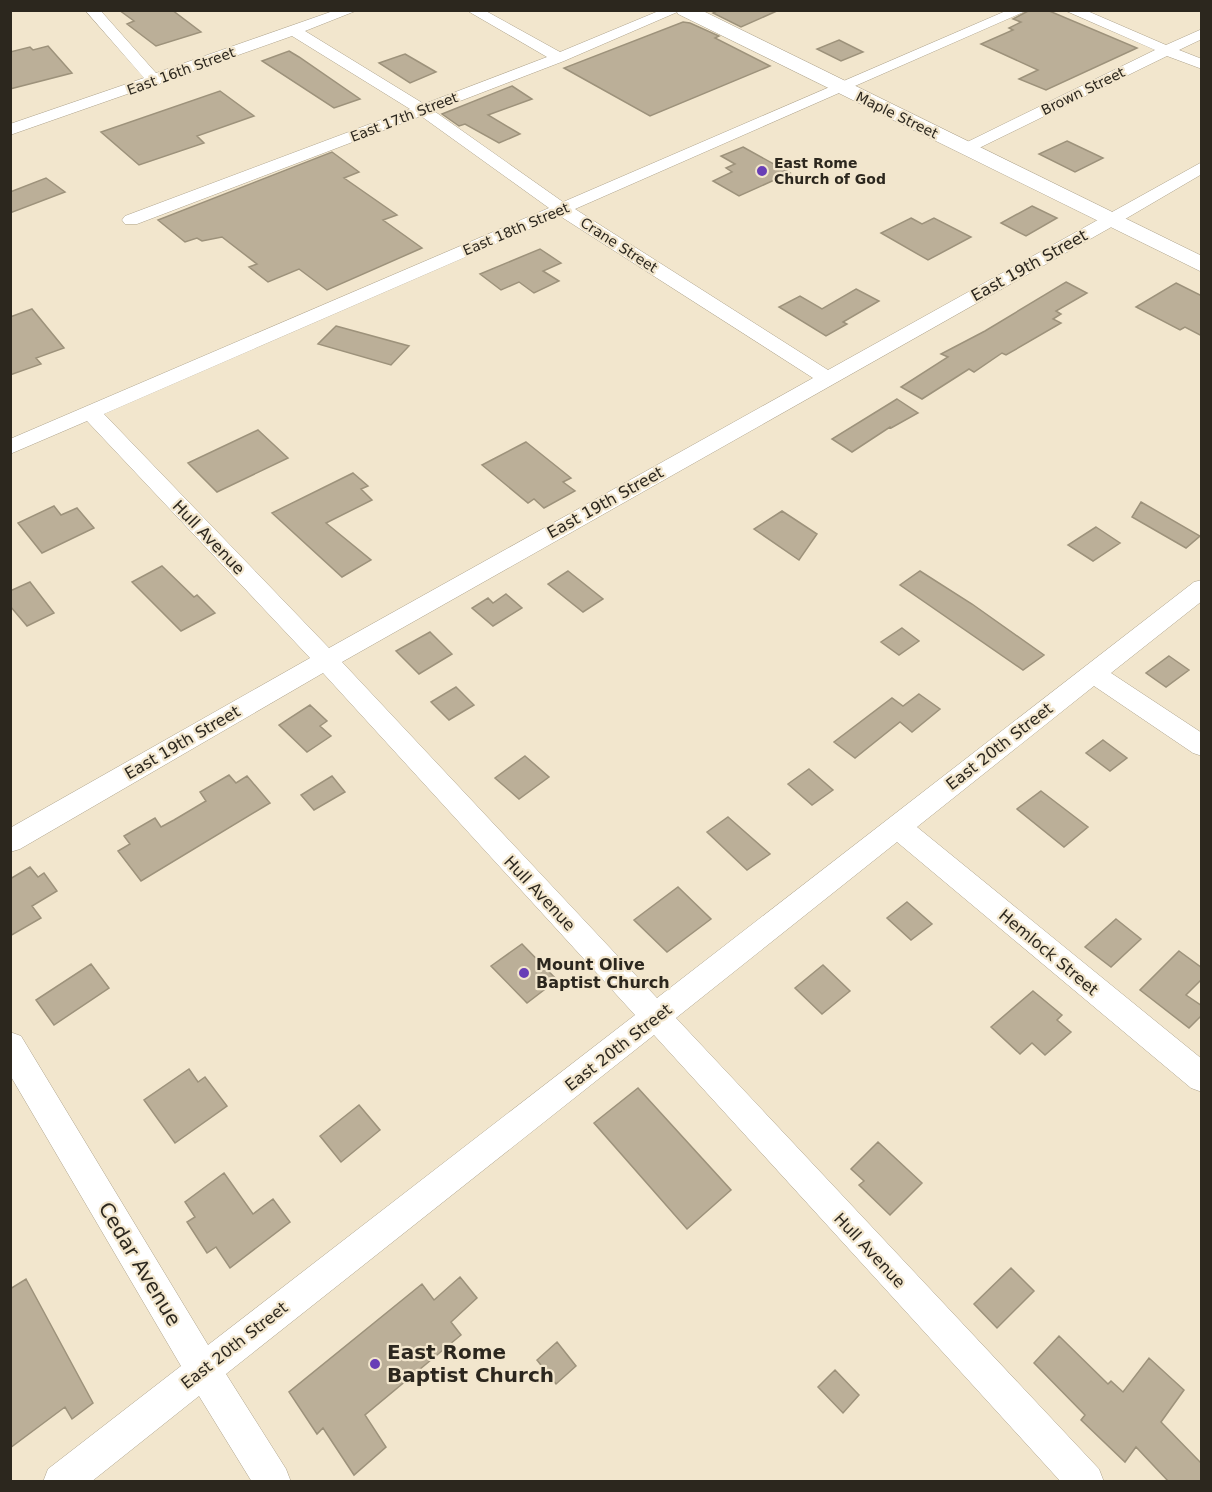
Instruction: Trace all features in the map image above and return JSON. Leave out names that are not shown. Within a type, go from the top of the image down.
[{"type":"main road","name":"Maple Street","points":[[685,10],[1202,265]]},
{"type":"street","points":[[92,10],[155,81]]},
{"type":"street","name":"East 16th Street","points":[[10,130],[155,81],[351,10]]},
{"type":"street","points":[[473,10],[559,58]]},
{"type":"street","name":"East 17th Street","points":[[131,220],[559,58],[675,10]]},
{"type":"street","name":"East 18th Street","points":[[10,447],[1021,10]]},
{"type":"street","points":[[1071,10],[1202,64]]},
{"type":"street","name":"Crane Street","points":[[294,31],[423,110],[562,209],[826,378]]},
{"type":"street","name":"Brown Street","points":[[965,149],[1202,33]]},
{"type":"street","name":"East 19th Street","points":[[10,841],[326,660],[1109,221],[1202,166]]},
{"type":"street","name":"Hull Avenue","points":[[90,412],[326,660],[1086,1482]]},
{"type":"street","name":"East 20th Street","points":[[61,1482],[1202,588]]},
{"type":"street","points":[[1093,673],[1202,746]]},
{"type":"street","name":"Hemlock Street","points":[[897,826],[1202,1078]]},
{"type":"street","name":"Cedar Avenue","points":[[10,1046],[203,1370],[273,1482]]},
{"type":"building","points":[[119,10],[172,10],[201,32],[156,46],[127,24],[134,21]]},
{"type":"building","points":[[719,10],[779,10],[741,27],[713,13]]},
{"type":"building","points":[[1030,10],[1047,10],[1137,48],[1046,90],[1019,79],[1038,70],[981,44],[1013,30],[1009,28],[1021,22],[1013,19]]},
{"type":"building","points":[[683,22],[719,36],[715,38],[770,66],[650,116],[564,68]]},
{"type":"building","points":[[839,40],[863,52],[841,61],[817,49]]},
{"type":"building","points":[[48,46],[72,73],[10,89],[10,52],[30,47],[33,50]]},
{"type":"building","points":[[289,51],[360,99],[334,108],[262,61]]},
{"type":"building","points":[[405,54],[436,72],[410,83],[379,63]]},
{"type":"building","points":[[512,86],[532,99],[488,115],[520,134],[499,143],[465,124],[459,126],[442,114]]},
{"type":"building","points":[[220,91],[254,116],[197,136],[204,143],[139,165],[101,132]]},
{"type":"building","points":[[1067,141],[1103,158],[1075,172],[1039,154]]},
{"type":"building","name":"East Rome Church of God","points":[[743,147],[790,173],[739,196],[713,181],[732,172],[726,168],[735,164],[721,156]]},
{"type":"building","points":[[332,152],[359,172],[344,178],[397,215],[383,220],[422,248],[327,290],[299,269],[268,282],[249,267],[257,264],[222,237],[202,241],[197,238],[185,242],[158,220]]},
{"type":"building","points":[[46,178],[65,192],[10,213],[10,192]]},
{"type":"building","points":[[1032,206],[1057,218],[1026,236],[1001,223]]},
{"type":"building","points":[[911,218],[922,224],[934,218],[971,237],[928,260],[881,233]]},
{"type":"building","points":[[540,249],[561,263],[543,271],[559,281],[534,293],[519,282],[501,290],[480,274]]},
{"type":"building","points":[[1066,282],[1087,293],[1056,311],[1061,314],[1053,319],[1061,323],[1006,355],[1002,353],[974,372],[969,369],[922,399],[901,387],[948,357],[941,354],[985,331]]},
{"type":"building","points":[[1176,283],[1202,296],[1202,336],[1185,327],[1180,330],[1136,307]]},
{"type":"building","points":[[856,289],[879,301],[843,322],[847,324],[826,336],[779,307],[800,296],[822,309]]},
{"type":"building","points":[[32,309],[64,348],[36,358],[41,364],[10,375],[10,317]]},
{"type":"building","points":[[336,326],[409,346],[391,365],[318,344]]},
{"type":"building","points":[[897,399],[918,413],[890,427],[852,452],[832,439]]},
{"type":"building","points":[[258,430],[288,458],[217,492],[188,463]]},
{"type":"building","points":[[526,442],[571,478],[563,482],[575,491],[544,508],[534,499],[528,503],[482,465]]},
{"type":"building","points":[[353,473],[368,486],[361,489],[372,500],[326,523],[371,560],[342,577],[272,513]]},
{"type":"building","points":[[1141,502],[1200,536],[1186,548],[1132,517]]},
{"type":"building","points":[[54,506],[61,515],[77,508],[94,528],[42,553],[18,523]]},
{"type":"building","points":[[782,511],[817,534],[799,560],[754,529]]},
{"type":"building","points":[[1096,527],[1120,543],[1093,561],[1068,545]]},
{"type":"building","points":[[162,566],[194,597],[197,595],[215,613],[181,631],[132,582]]},
{"type":"building","points":[[568,571],[603,599],[583,612],[548,584]]},
{"type":"building","points":[[920,571],[972,604],[1044,655],[1023,670],[900,585]]},
{"type":"building","points":[[30,582],[54,613],[27,626],[10,606],[10,591]]},
{"type":"building","points":[[506,594],[522,608],[493,626],[472,608],[488,598],[493,603]]},
{"type":"building","points":[[902,628],[919,641],[899,655],[881,642]]},
{"type":"building","points":[[430,632],[452,654],[419,674],[396,651]]},
{"type":"building","points":[[1169,656],[1189,670],[1166,687],[1146,673]]},
{"type":"building","points":[[456,687],[474,705],[449,720],[431,702]]},
{"type":"building","points":[[919,694],[940,709],[912,732],[900,722],[855,758],[834,742],[892,698],[903,706]]},
{"type":"building","points":[[310,705],[327,721],[320,726],[331,736],[307,752],[279,725]]},
{"type":"building","points":[[1103,740],[1127,758],[1110,771],[1086,753]]},
{"type":"building","points":[[525,756],[549,777],[519,799],[495,778]]},
{"type":"building","points":[[809,769],[833,790],[812,805],[788,784]]},
{"type":"building","points":[[229,775],[236,783],[247,776],[270,803],[141,881],[118,851],[130,844],[124,836],[155,818],[161,827],[174,820],[206,801],[200,792]]},
{"type":"building","points":[[332,776],[345,792],[314,810],[301,795]]},
{"type":"building","points":[[1041,791],[1088,827],[1064,847],[1017,809]]},
{"type":"building","points":[[728,817],[770,854],[747,870],[707,832]]},
{"type":"building","points":[[30,867],[38,877],[44,873],[57,891],[32,906],[41,918],[10,936],[10,879]]},
{"type":"building","points":[[678,887],[711,919],[667,952],[634,920]]},
{"type":"building","points":[[907,902],[932,924],[911,940],[887,918]]},
{"type":"building","points":[[1116,919],[1141,939],[1111,967],[1085,947]]},
{"type":"building","name":"Mount Olive Baptist Church","points":[[522,944],[557,980],[527,1003],[491,966]]},
{"type":"building","points":[[1179,951],[1202,968],[1202,979],[1186,995],[1202,1006],[1202,1015],[1189,1028],[1140,990]]},
{"type":"building","points":[[91,964],[109,988],[54,1025],[36,1000]]},
{"type":"building","points":[[823,965],[850,991],[822,1014],[795,988]]},
{"type":"building","points":[[1033,991],[1062,1015],[1057,1020],[1071,1032],[1045,1055],[1032,1043],[1020,1054],[991,1027]]},
{"type":"building","points":[[189,1069],[198,1082],[205,1077],[227,1106],[175,1143],[144,1100]]},
{"type":"building","points":[[638,1088],[731,1190],[687,1229],[594,1123]]},
{"type":"building","points":[[359,1105],[380,1130],[341,1162],[320,1136]]},
{"type":"building","points":[[878,1142],[922,1183],[890,1215],[859,1185],[864,1181],[851,1169]]},
{"type":"building","points":[[224,1173],[253,1214],[273,1199],[290,1222],[230,1268],[216,1247],[207,1253],[187,1222],[195,1217],[185,1202]]},
{"type":"building","points":[[1011,1268],[1034,1291],[997,1328],[974,1304]]},
{"type":"building","name":"East Rome Baptist Church","points":[[460,1277],[477,1298],[451,1322],[461,1335],[365,1415],[386,1447],[354,1475],[323,1428],[317,1434],[289,1392],[422,1284],[434,1300]]},
{"type":"building","points":[[26,1279],[93,1403],[72,1419],[65,1407],[10,1448],[10,1289]]},
{"type":"building","points":[[1059,1336],[1108,1384],[1111,1381],[1123,1392],[1149,1358],[1184,1390],[1161,1422],[1202,1464],[1202,1482],[1169,1482],[1136,1447],[1125,1462],[1081,1420],[1085,1415],[1034,1363]]},
{"type":"building","points":[[557,1342],[576,1366],[556,1384],[537,1360]]},
{"type":"building","points":[[835,1370],[859,1395],[843,1413],[818,1387]]},
{"type":"place","name":"East Rome Church of God","points":[[762,171]]},
{"type":"place","name":"Mount Olive Baptist Church","points":[[524,973]]},
{"type":"place","name":"East Rome Baptist Church","points":[[375,1364]]}]
